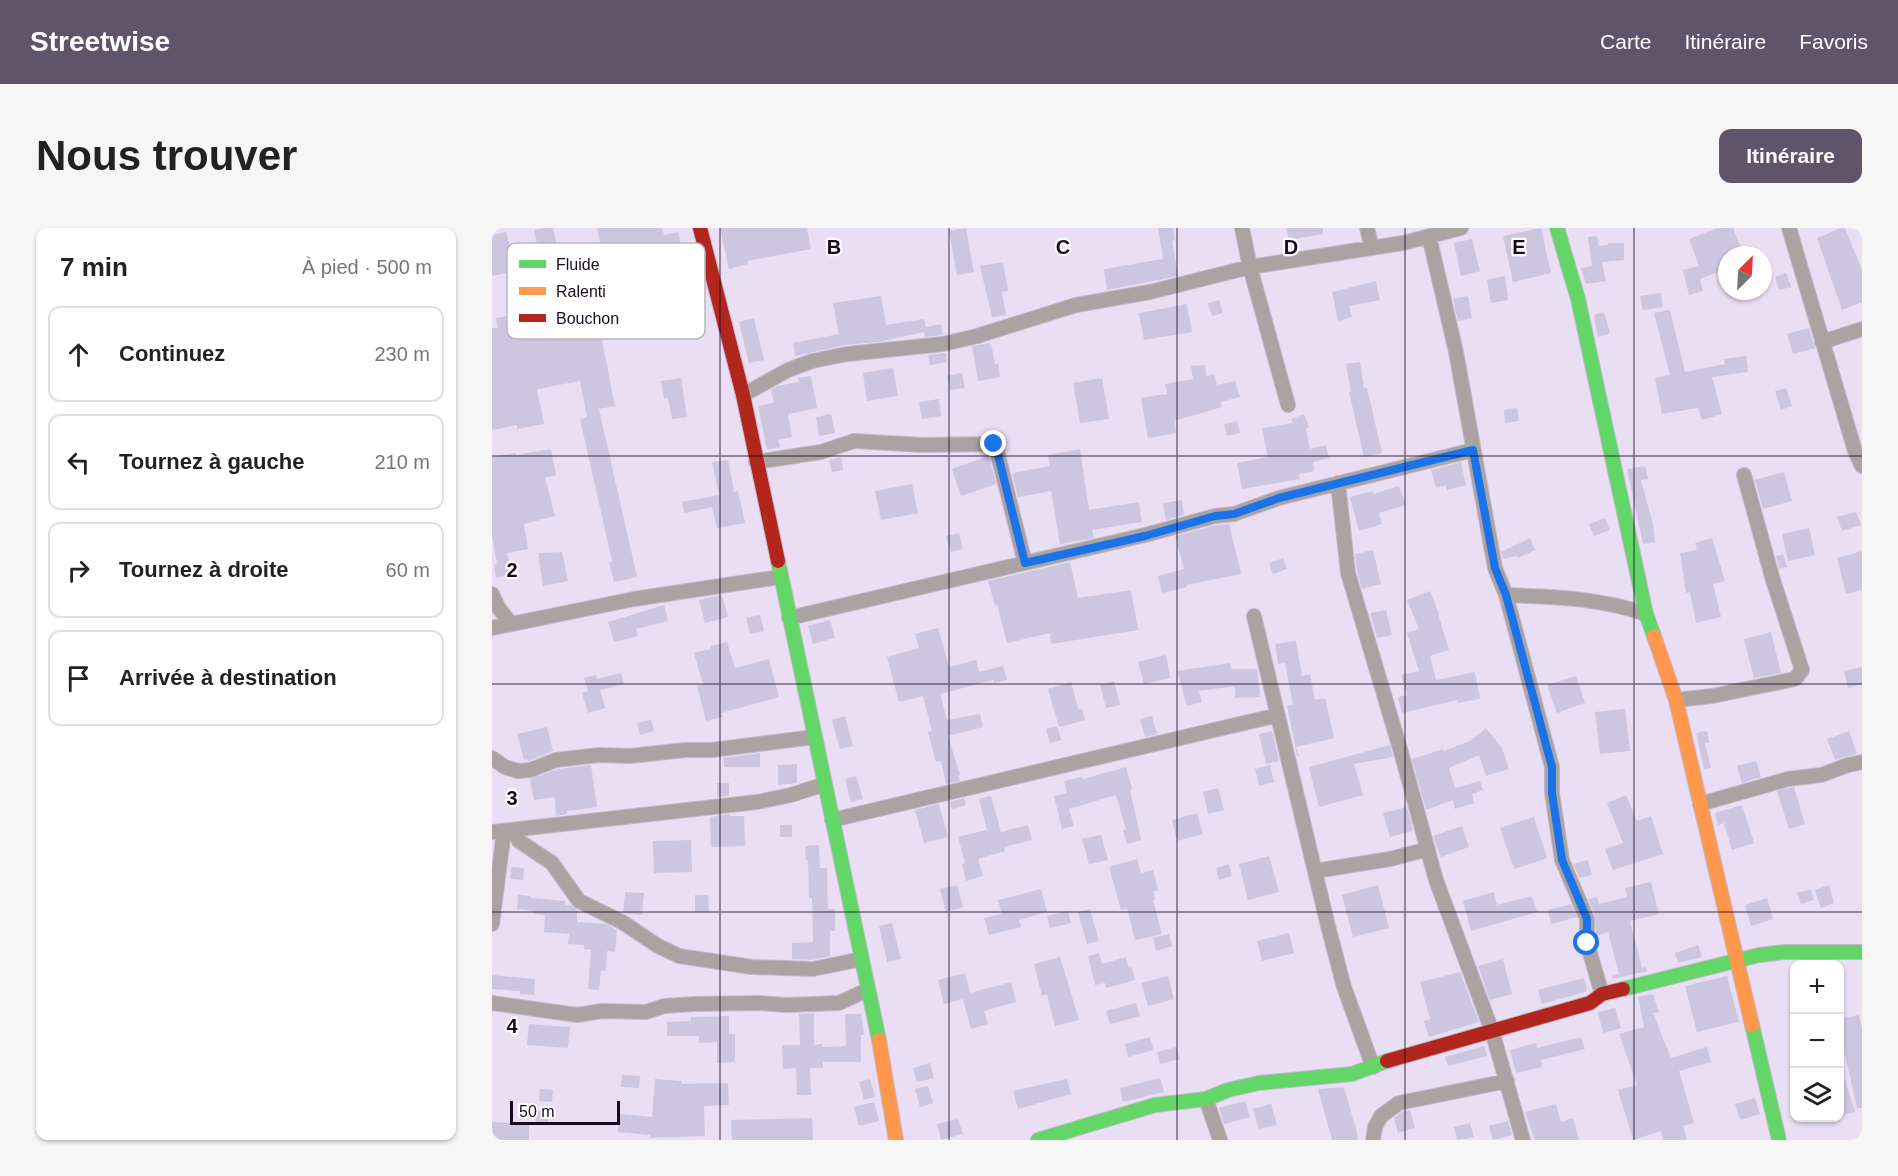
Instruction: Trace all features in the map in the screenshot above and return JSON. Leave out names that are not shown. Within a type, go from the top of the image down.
[{"type":"street","points":[[700,228],[704,243]]},
{"type":"street","points":[[1242,228],[1250,267],[1288,405]]},
{"type":"street","points":[[1367,228],[1372,249]]},
{"type":"street","points":[[742,395],[788,370],[812,361],[847,354],[943,344],[977,336],[1076,305],[1149,292],[1250,267],[1372,249],[1461,228]]},
{"type":"street","points":[[1557,228],[1578,299],[1646,614],[1676,700],[1779,1140]]},
{"type":"street","points":[[1789,228],[1855,451],[1862,466]]},
{"type":"street","points":[[1429,236],[1456,352],[1495,568],[1506,595],[1552,767],[1552,793],[1562,860],[1587,919],[1587,943],[1602,994]]},
{"type":"street","points":[[705,248],[742,395],[882,1053],[896,1140]]},
{"type":"street","points":[[1822,342],[1862,329]]},
{"type":"street","points":[[756,462],[821,452],[854,441],[923,445],[994,444],[1025,563]]},
{"type":"street","points":[[789,618],[1145,536],[1215,516],[1234,514],[1279,498],[1473,450]]},
{"type":"street","points":[[1676,700],[1712,696],[1795,679],[1802,670],[1773,580],[1744,475]]},
{"type":"street","points":[[1338,483],[1348,573],[1436,880],[1492,1031],[1523,1140]]},
{"type":"street","points":[[492,628],[634,599],[780,577]]},
{"type":"street","points":[[492,594],[498,607],[511,624]]},
{"type":"street","points":[[1506,595],[1597,600],[1646,614]]},
{"type":"street","points":[[1254,616],[1344,987],[1373,1066]]},
{"type":"street","points":[[832,820],[1278,715]]},
{"type":"street","points":[[492,758],[505,767],[518,771],[530,770],[556,760],[588,756],[630,756],[684,750],[712,750],[814,737]]},
{"type":"street","points":[[1700,804],[1788,779],[1821,775],[1862,762]]},
{"type":"street","points":[[503,831],[757,802],[791,795],[825,784]]},
{"type":"street","points":[[503,831],[552,863],[579,901],[622,922],[658,946],[679,956],[752,967],[813,969],[862,959]]},
{"type":"street","points":[[492,924],[503,831]]},
{"type":"street","points":[[1315,871],[1401,857],[1428,849]]},
{"type":"street","points":[[1038,1140],[1155,1105],[1206,1099],[1228,1090],[1259,1083],[1352,1074],[1590,1003],[1602,994],[1736,961],[1785,952],[1862,952]]},
{"type":"street","points":[[492,1002],[577,1015],[602,1011],[646,1012],[664,1006],[695,1004],[840,1003],[867,990]]},
{"type":"street","points":[[1373,1140],[1381,1116],[1399,1103],[1507,1081]]},
{"type":"street","points":[[1206,1099],[1220,1140]]},
{"type":"building","points":[[553,228],[556,243],[537,243],[534,230]]},
{"type":"building","points":[[597,228],[662,228],[664,235],[678,232],[680,243],[600,243]]},
{"type":"building","points":[[720,228],[807,228],[811,249],[747,261],[748,264],[729,269]]},
{"type":"building","points":[[966,228],[974,272],[957,275],[949,231]]},
{"type":"building","points":[[1158,228],[1173,228],[1175,240],[1172,241],[1178,276],[1107,290],[1104,269],[1163,259]]},
{"type":"building","points":[[1286,228],[1323,228],[1323,234],[1289,240]]},
{"type":"building","points":[[1541,228],[1551,273],[1513,282],[1503,236]]},
{"type":"building","points":[[1717,228],[1733,228],[1740,246],[1718,246],[1718,272],[1700,279],[1703,291],[1689,295],[1683,270],[1699,266],[1689,239]]},
{"type":"building","points":[[1845,228],[1862,270],[1862,302],[1842,310],[1817,238]]},
{"type":"building","points":[[506,232],[509,243],[507,243],[507,273],[492,276],[492,235]]},
{"type":"building","points":[[1597,236],[1599,246],[1608,245],[1608,243],[1624,243],[1624,260],[1602,262],[1606,281],[1586,284],[1581,268],[1592,266],[1588,237]]},
{"type":"building","points":[[1472,239],[1480,271],[1461,276],[1454,243]]},
{"type":"building","points":[[1003,262],[1008,291],[1002,292],[1006,315],[992,317],[980,266]]},
{"type":"building","points":[[1786,273],[1791,287],[1779,290],[1775,277]]},
{"type":"building","points":[[1505,276],[1508,300],[1491,303],[1487,280]]},
{"type":"building","points":[[1376,281],[1380,300],[1349,306],[1352,317],[1338,321],[1332,292]]},
{"type":"building","points":[[1661,293],[1663,307],[1643,310],[1640,296]]},
{"type":"building","points":[[881,296],[886,325],[924,319],[926,327],[941,324],[943,335],[925,337],[924,332],[795,356],[793,343],[839,334],[833,303]]},
{"type":"building","points":[[1468,296],[1472,318],[1458,321],[1453,299]]},
{"type":"building","points":[[1219,300],[1223,313],[1212,316],[1208,303]]},
{"type":"building","points":[[1187,304],[1192,332],[1144,340],[1139,313]]},
{"type":"building","points":[[1670,310],[1685,372],[1725,364],[1724,359],[1746,356],[1748,372],[1712,377],[1722,414],[1702,420],[1698,408],[1662,414],[1655,378],[1670,375],[1654,313]]},
{"type":"building","points":[[1604,312],[1610,333],[1598,337],[1594,315]]},
{"type":"building","points":[[507,316],[507,339],[602,339],[615,406],[599,409],[637,577],[614,582],[609,562],[612,561],[580,419],[587,417],[580,381],[537,389],[544,424],[517,429],[517,425],[492,430],[492,328],[498,328],[496,318]]},
{"type":"building","points":[[754,318],[764,360],[749,363],[739,322]]},
{"type":"building","points":[[1809,328],[1815,348],[1793,354],[1787,334]]},
{"type":"building","points":[[991,343],[1000,377],[978,381],[972,346]]},
{"type":"building","points":[[946,353],[947,362],[930,365],[928,355]]},
{"type":"building","points":[[1360,362],[1364,388],[1367,388],[1382,453],[1364,457],[1349,392],[1351,391],[1346,364]]},
{"type":"building","points":[[1205,365],[1206,376],[1214,374],[1217,385],[1235,381],[1240,397],[1221,402],[1222,407],[1174,421],[1176,433],[1148,438],[1141,398],[1167,394],[1165,384],[1193,379],[1191,366]]},
{"type":"building","points":[[893,368],[898,396],[867,401],[863,373]]},
{"type":"building","points":[[962,373],[965,388],[950,390],[947,376]]},
{"type":"building","points":[[811,376],[817,408],[788,414],[792,437],[778,440],[780,447],[767,450],[758,406],[774,403],[771,390],[777,386],[799,382],[798,378]]},
{"type":"building","points":[[681,378],[687,417],[672,419],[668,398],[664,398],[661,381]]},
{"type":"building","points":[[1102,378],[1109,419],[1080,423],[1073,383]]},
{"type":"building","points":[[1786,388],[1792,406],[1781,410],[1775,391]]},
{"type":"building","points":[[939,399],[941,416],[922,419],[919,402]]},
{"type":"building","points":[[1517,408],[1519,421],[1505,423],[1504,410]]},
{"type":"building","points":[[831,414],[835,433],[819,436],[816,417]]},
{"type":"building","points":[[1304,414],[1309,427],[1306,428],[1310,449],[1326,445],[1329,458],[1313,462],[1314,471],[1299,474],[1300,479],[1242,489],[1237,463],[1268,457],[1262,428],[1293,423],[1291,419]]},
{"type":"building","points":[[1237,421],[1240,433],[1227,436],[1224,424]]},
{"type":"building","points":[[551,449],[556,475],[545,478],[555,516],[524,524],[528,549],[507,553],[512,574],[496,578],[494,565],[497,564],[492,536],[492,457]]},
{"type":"building","points":[[1080,449],[1089,510],[1139,502],[1142,522],[1092,530],[1094,538],[1060,544],[1051,491],[1018,497],[1012,473],[1050,466],[1048,455]]},
{"type":"building","points":[[989,456],[996,484],[961,496],[952,469]]},
{"type":"building","points":[[841,457],[843,470],[832,472],[829,460]]},
{"type":"building","points":[[728,460],[734,492],[738,491],[745,523],[717,528],[712,507],[684,513],[682,502],[719,495],[712,462]]},
{"type":"building","points":[[1461,462],[1466,485],[1447,490],[1446,485],[1436,488],[1431,470]]},
{"type":"building","points":[[1645,466],[1648,479],[1641,480],[1655,542],[1643,544],[1627,469]]},
{"type":"building","points":[[1784,472],[1792,501],[1763,509],[1755,480]]},
{"type":"building","points":[[912,484],[918,513],[881,520],[875,491]]},
{"type":"building","points":[[1399,486],[1406,505],[1379,513],[1382,524],[1359,531],[1350,497],[1373,491],[1373,494]]},
{"type":"building","points":[[1182,500],[1184,515],[1166,520],[1163,503]]},
{"type":"building","points":[[1856,512],[1861,525],[1842,531],[1837,517]]},
{"type":"building","points":[[1605,518],[1610,530],[1594,536],[1589,524]]},
{"type":"building","points":[[1229,524],[1241,574],[1186,585],[1187,587],[1162,593],[1158,576],[1184,569],[1175,536]]},
{"type":"building","points":[[1809,528],[1815,555],[1788,561],[1782,534]]},
{"type":"building","points":[[959,533],[963,549],[951,552],[946,536]]},
{"type":"building","points":[[1530,538],[1535,550],[1518,558],[1517,556],[1503,559],[1501,552]]},
{"type":"building","points":[[1712,538],[1725,581],[1713,584],[1721,617],[1696,623],[1690,592],[1686,593],[1680,553],[1697,550],[1695,543]]},
{"type":"building","points":[[1373,550],[1381,584],[1362,589],[1355,554]]},
{"type":"building","points":[[1862,551],[1862,590],[1846,594],[1837,558]]},
{"type":"building","points":[[562,552],[568,581],[543,586],[538,553]]},
{"type":"building","points":[[1783,554],[1787,567],[1779,569],[1776,556]]},
{"type":"building","points":[[1283,558],[1287,569],[1273,574],[1269,563]]},
{"type":"building","points":[[1070,562],[1078,598],[1131,590],[1138,630],[1051,644],[1050,633],[1007,643],[997,604],[995,605],[988,581]]},
{"type":"building","points":[[1430,591],[1449,650],[1430,656],[1436,680],[1475,672],[1480,699],[1457,703],[1457,700],[1402,713],[1398,697],[1407,695],[1401,675],[1419,671],[1407,633],[1419,629],[1407,600]]},
{"type":"building","points":[[722,595],[728,617],[705,623],[699,600]]},
{"type":"building","points":[[664,605],[668,621],[636,629],[638,636],[614,642],[608,622]]},
{"type":"building","points":[[1386,610],[1392,635],[1377,638],[1370,613]]},
{"type":"building","points":[[760,615],[764,631],[750,634],[746,618]]},
{"type":"building","points":[[830,620],[835,638],[813,644],[808,626]]},
{"type":"building","points":[[938,628],[949,667],[976,660],[979,672],[1003,666],[1007,680],[994,683],[993,680],[940,694],[947,720],[980,714],[983,727],[948,736],[960,781],[946,784],[941,761],[936,762],[928,732],[932,731],[923,696],[899,702],[887,657],[919,648],[915,634]]},
{"type":"building","points":[[1771,632],[1781,673],[1754,678],[1744,639]]},
{"type":"building","points":[[1296,641],[1302,676],[1310,674],[1315,700],[1325,698],[1334,738],[1296,747],[1299,756],[1297,756],[1287,706],[1293,705],[1285,663],[1278,664],[1275,644]]},
{"type":"building","points":[[727,642],[735,668],[769,659],[779,697],[721,713],[722,717],[706,721],[697,686],[703,684],[694,653]]},
{"type":"building","points":[[1166,655],[1170,678],[1144,684],[1138,662]]},
{"type":"building","points":[[1230,663],[1231,669],[1257,669],[1260,697],[1235,698],[1235,686],[1199,691],[1202,702],[1187,706],[1177,671]]},
{"type":"building","points":[[1862,667],[1862,684],[1848,688],[1844,671]]},
{"type":"building","points":[[621,673],[624,684],[600,690],[605,708],[588,713],[582,693],[588,691],[584,678],[596,675],[597,679]]},
{"type":"building","points":[[1576,676],[1585,703],[1557,713],[1547,685]]},
{"type":"building","points":[[1114,681],[1120,705],[1106,708],[1100,685]]},
{"type":"building","points":[[1071,682],[1078,709],[1082,709],[1085,720],[1059,727],[1048,689]]},
{"type":"building","points":[[1625,709],[1630,751],[1600,754],[1595,712]]},
{"type":"building","points":[[845,716],[853,746],[840,749],[832,720]]},
{"type":"building","points":[[1152,716],[1157,734],[1145,737],[1140,719]]},
{"type":"building","points":[[651,720],[654,731],[640,735],[637,723]]},
{"type":"building","points":[[1057,726],[1061,740],[1050,743],[1046,729]]},
{"type":"building","points":[[547,727],[553,751],[528,761],[524,760],[517,734]]},
{"type":"building","points":[[1486,728],[1502,748],[1509,769],[1486,776],[1479,755],[1449,768],[1455,788],[1480,781],[1483,790],[1472,794],[1474,803],[1455,809],[1453,800],[1426,810],[1412,759],[1443,749],[1444,751],[1470,741]]},
{"type":"building","points":[[1272,731],[1279,761],[1266,764],[1259,734]]},
{"type":"building","points":[[1707,731],[1709,743],[1705,743],[1711,768],[1704,769],[1696,733]]},
{"type":"building","points":[[1849,731],[1857,754],[1835,760],[1827,739]]},
{"type":"building","points":[[1390,745],[1393,757],[1354,764],[1363,795],[1319,807],[1309,767]]},
{"type":"building","points":[[760,753],[760,767],[724,767],[723,758]]},
{"type":"building","points":[[1756,761],[1761,777],[1742,783],[1737,766]]},
{"type":"building","points":[[797,764],[797,783],[778,785],[778,765]]},
{"type":"building","points":[[591,765],[597,807],[567,811],[567,814],[556,816],[555,797],[534,800],[530,779],[558,769]]},
{"type":"building","points":[[1270,765],[1274,782],[1259,786],[1255,769]]},
{"type":"building","points":[[1126,767],[1141,840],[1127,844],[1123,830],[1126,830],[1116,795],[1069,809],[1074,826],[1062,829],[1054,796],[1067,793],[1064,781],[1082,777],[1083,779]]},
{"type":"building","points":[[856,776],[863,799],[851,802],[845,779]]},
{"type":"building","points":[[717,783],[729,783],[729,796],[717,797]]},
{"type":"building","points":[[1794,787],[1805,824],[1789,829],[1777,791]]},
{"type":"building","points":[[1218,788],[1224,810],[1208,814],[1203,792]]},
{"type":"building","points":[[1626,795],[1637,821],[1651,816],[1663,854],[1613,870],[1605,849],[1623,843],[1607,803]]},
{"type":"building","points":[[991,796],[1001,832],[1028,825],[1032,840],[1004,847],[1005,851],[978,859],[983,876],[966,881],[962,864],[965,863],[958,837],[987,830],[979,799]]},
{"type":"building","points":[[964,798],[966,805],[952,809],[950,802]]},
{"type":"building","points":[[939,804],[948,837],[924,843],[915,810]]},
{"type":"building","points":[[1742,805],[1754,843],[1732,850],[1724,823],[1718,825],[1715,813]]},
{"type":"building","points":[[1407,807],[1413,831],[1390,837],[1383,813]]},
{"type":"building","points":[[1197,813],[1203,834],[1177,841],[1172,820]]},
{"type":"building","points":[[730,814],[730,816],[744,816],[745,846],[711,847],[710,817]]},
{"type":"building","points":[[1534,817],[1547,858],[1514,869],[1500,828]]},
{"type":"building","points":[[780,825],[792,825],[792,837],[780,837]]},
{"type":"building","points":[[1462,826],[1469,847],[1441,857],[1433,836]]},
{"type":"building","points":[[1101,835],[1108,860],[1089,864],[1082,839]]},
{"type":"building","points":[[691,840],[692,872],[654,873],[653,841]]},
{"type":"building","points":[[819,845],[820,868],[827,868],[828,909],[835,909],[835,931],[830,931],[830,956],[812,960],[792,959],[792,943],[813,942],[812,898],[809,898],[808,860],[806,860],[805,846]]},
{"type":"building","points":[[1269,856],[1279,892],[1248,900],[1239,864]]},
{"type":"building","points":[[1137,859],[1141,873],[1153,870],[1158,890],[1153,891],[1155,900],[1153,900],[1162,934],[1135,940],[1127,908],[1121,910],[1109,867]]},
{"type":"building","points":[[1588,860],[1592,875],[1580,878],[1573,864]]},
{"type":"building","points":[[1229,864],[1232,876],[1219,880],[1216,868]]},
{"type":"building","points":[[511,867],[524,868],[523,880],[510,879]]},
{"type":"building","points":[[1651,882],[1659,914],[1630,921],[1642,968],[1646,967],[1647,971],[1613,979],[1612,976],[1619,974],[1608,932],[1596,936],[1595,916],[1588,899],[1597,897],[1599,904],[1627,897],[1625,888]]},
{"type":"building","points":[[957,885],[963,907],[946,912],[940,889]]},
{"type":"building","points":[[1378,885],[1389,928],[1353,937],[1342,895]]},
{"type":"building","points":[[1829,885],[1834,903],[1821,908],[1815,890]]},
{"type":"building","points":[[1041,889],[1047,912],[1019,920],[1021,927],[989,935],[984,918],[1002,914],[998,900]]},
{"type":"building","points":[[1811,889],[1814,900],[1801,904],[1797,893]]},
{"type":"building","points":[[625,892],[644,893],[642,915],[623,913]]},
{"type":"building","points":[[1494,892],[1497,905],[1532,896],[1537,912],[1471,931],[1463,901]]},
{"type":"building","points":[[518,895],[565,901],[565,905],[571,905],[577,910],[577,922],[606,924],[617,930],[615,952],[607,951],[606,971],[601,970],[599,990],[588,989],[591,950],[584,949],[584,945],[568,944],[569,934],[544,932],[545,915],[535,914],[535,911],[517,909]]},
{"type":"building","points":[[695,895],[708,895],[709,912],[695,912]]},
{"type":"building","points":[[1767,898],[1773,919],[1751,926],[1745,905]]},
{"type":"building","points":[[1571,904],[1577,917],[1551,924],[1548,910]]},
{"type":"building","points":[[1090,909],[1099,941],[1087,944],[1078,912]]},
{"type":"building","points":[[1068,911],[1071,923],[1050,928],[1047,916]]},
{"type":"building","points":[[892,923],[901,959],[887,962],[879,926]]},
{"type":"building","points":[[1289,933],[1294,953],[1262,961],[1257,941]]},
{"type":"building","points":[[1169,934],[1172,946],[1156,951],[1153,938]]},
{"type":"building","points":[[1698,945],[1702,957],[1678,963],[1675,953]]},
{"type":"building","points":[[1099,953],[1102,964],[1126,957],[1129,968],[1132,967],[1135,980],[1106,988],[1105,983],[1095,985],[1088,956]]},
{"type":"building","points":[[1060,957],[1079,1020],[1055,1026],[1047,994],[1042,996],[1034,964]]},
{"type":"building","points":[[1503,959],[1512,994],[1490,1000],[1478,966]]},
{"type":"building","points":[[1460,972],[1479,1022],[1429,1037],[1424,1021],[1430,1019],[1420,982]]},
{"type":"building","points":[[965,973],[970,993],[1011,982],[1016,1002],[984,1011],[988,1024],[971,1029],[963,999],[944,1004],[938,980]]},
{"type":"building","points":[[492,975],[535,979],[534,995],[520,994],[520,991],[492,989]]},
{"type":"building","points":[[1168,976],[1174,999],[1148,1006],[1141,983]]},
{"type":"building","points":[[1727,976],[1739,1022],[1697,1032],[1685,986]]},
{"type":"building","points":[[1584,978],[1587,990],[1585,992],[1542,1004],[1538,990]]},
{"type":"building","points":[[1653,994],[1659,1012],[1653,1013],[1671,1058],[1707,1047],[1711,1062],[1679,1071],[1694,1123],[1683,1126],[1687,1140],[1663,1140],[1661,1131],[1633,1140],[1618,1090],[1637,1085],[1619,1034],[1644,1027],[1638,997]]},
{"type":"building","points":[[1136,1003],[1140,1016],[1110,1024],[1106,1011]]},
{"type":"building","points":[[1615,1008],[1621,1028],[1603,1033],[1598,1012]]},
{"type":"building","points":[[814,1013],[814,1045],[822,1044],[822,1047],[846,1046],[845,1014],[861,1014],[864,1035],[861,1035],[861,1062],[823,1062],[823,1068],[810,1068],[811,1095],[797,1095],[796,1068],[783,1069],[782,1045],[800,1045],[799,1014]]},
{"type":"building","points":[[1859,1015],[1862,1029],[1862,1108],[1857,1108],[1844,1050],[1844,1018]]},
{"type":"building","points":[[729,1016],[729,1034],[735,1034],[735,1062],[717,1063],[717,1042],[699,1043],[699,1036],[667,1036],[667,1022],[691,1021],[691,1017]]},
{"type":"building","points":[[529,1024],[570,1027],[568,1048],[527,1045]]},
{"type":"building","points":[[1150,1037],[1154,1050],[1128,1057],[1125,1044]]},
{"type":"building","points":[[1581,1037],[1585,1049],[1541,1060],[1542,1067],[1516,1073],[1510,1050],[1536,1043],[1537,1048]]},
{"type":"building","points":[[1484,1046],[1487,1056],[1448,1066],[1445,1057]]},
{"type":"building","points":[[1176,1047],[1180,1059],[1160,1064],[1157,1052]]},
{"type":"building","points":[[930,1063],[934,1078],[917,1082],[913,1068]]},
{"type":"building","points":[[622,1075],[640,1076],[639,1088],[621,1087]]},
{"type":"building","points":[[1844,1076],[1855,1112],[1844,1115]]},
{"type":"building","points":[[1160,1078],[1164,1092],[1123,1102],[1120,1088]]},
{"type":"building","points":[[655,1079],[681,1081],[681,1084],[728,1083],[729,1105],[704,1106],[705,1136],[650,1138],[650,1135],[618,1132],[619,1114],[652,1117]]},
{"type":"building","points":[[870,1079],[875,1097],[864,1100],[859,1082]]},
{"type":"building","points":[[1067,1079],[1071,1094],[1018,1109],[1013,1091]]},
{"type":"building","points":[[928,1086],[933,1103],[920,1107],[915,1089]]},
{"type":"building","points":[[1344,1087],[1358,1140],[1332,1140],[1318,1089]]},
{"type":"building","points":[[540,1089],[553,1090],[552,1102],[539,1101]]},
{"type":"building","points":[[1755,1098],[1760,1114],[1740,1120],[1735,1104]]},
{"type":"building","points":[[1245,1101],[1250,1117],[1224,1124],[1219,1108]]},
{"type":"building","points":[[874,1102],[879,1121],[859,1126],[854,1107]]},
{"type":"building","points":[[1271,1104],[1277,1125],[1259,1129],[1253,1109]]},
{"type":"building","points":[[1556,1104],[1561,1122],[1573,1118],[1579,1140],[1535,1140],[1525,1112]]},
{"type":"building","points":[[537,1110],[549,1111],[548,1125],[535,1124]]},
{"type":"building","points":[[1410,1110],[1415,1128],[1398,1133],[1394,1118],[1403,1111]]},
{"type":"building","points":[[812,1118],[813,1140],[732,1140],[731,1120]]},
{"type":"building","points":[[958,1119],[963,1134],[941,1140],[937,1124]]},
{"type":"building","points":[[1508,1121],[1512,1135],[1493,1140],[1489,1126]]},
{"type":"building","points":[[492,1122],[529,1124],[529,1140],[492,1140]]},
{"type":"building","points":[[1470,1123],[1474,1137],[1457,1140],[1454,1127]]},
{"type":"traffic: fast","points":[[1557,228],[1578,299],[1646,614],[1654,636]]},
{"type":"traffic: fast","points":[[778,561],[879,1040]]},
{"type":"traffic: fast","points":[[1623,989],[1759,955],[1785,952],[1862,952]]},
{"type":"traffic: fast","points":[[1752,1025],[1779,1140]]},
{"type":"traffic: fast","points":[[1038,1140],[1155,1105],[1206,1099],[1228,1090],[1259,1083],[1352,1074],[1387,1061]]},
{"type":"traffic: slow","points":[[1654,636],[1676,700],[1752,1025]]},
{"type":"traffic: slow","points":[[879,1040],[896,1140]]},
{"type":"traffic: jam","points":[[700,228],[704,243]]},
{"type":"traffic: jam","points":[[705,247],[743,395],[778,561]]},
{"type":"traffic: jam","points":[[1387,1061],[1590,1003],[1602,994],[1623,989]]},
{"type":"route","points":[[994,444],[1025,563],[1145,536],[1215,516],[1234,514],[1279,498],[1473,450],[1495,568],[1506,595],[1552,767],[1552,793],[1562,860],[1587,919],[1587,943]]}]
